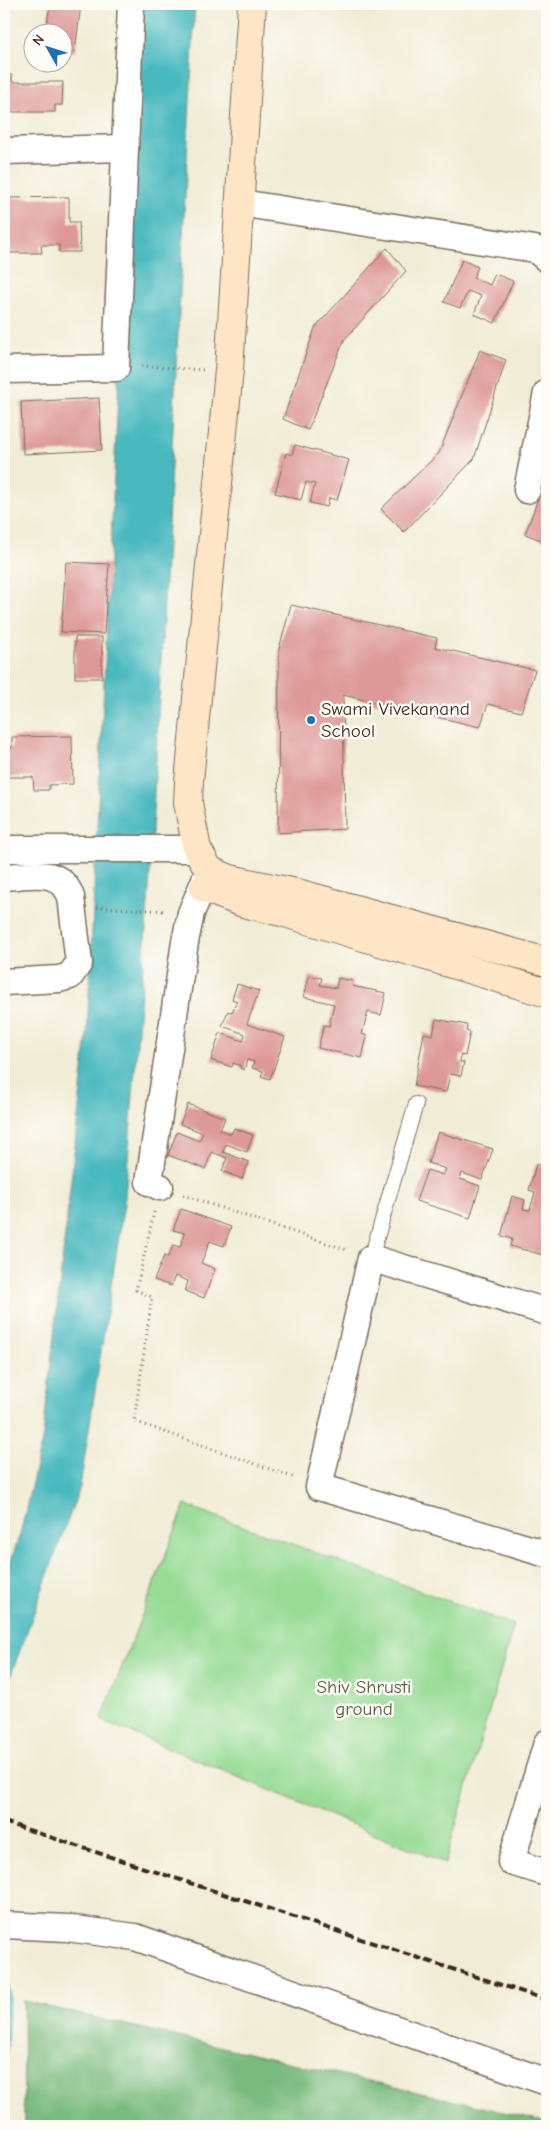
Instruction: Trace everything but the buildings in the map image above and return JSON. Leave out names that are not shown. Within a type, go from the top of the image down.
[{"type":"street","points":[[4,370],[116,368],[131,4]]},
{"type":"street","points":[[252,4],[229,370],[189,781],[190,814],[181,832],[197,864],[243,903],[284,913],[547,993]]},
{"type":"street","points":[[4,151],[125,148]]},
{"type":"street","points":[[240,203],[535,249],[547,259]]},
{"type":"street","points":[[527,490],[547,393]]},
{"type":"street","points":[[4,848],[115,848],[197,864],[230,879],[301,894],[514,951],[547,962]]},
{"type":"street","points":[[46,875],[48,848]]},
{"type":"street","points":[[160,1188],[149,1182],[197,864]]},
{"type":"street","points":[[4,877],[46,875],[58,878],[68,890],[79,963],[70,976],[59,979],[4,982]]},
{"type":"street","points":[[547,1312],[371,1258],[319,1487],[547,1554]]},
{"type":"street","points":[[547,1744],[511,1862],[547,1873]]},
{"type":"street","points":[[4,1925],[67,1928],[135,1937],[547,2082]]},
{"type":"lane","points":[[371,1258],[416,1104]]},
{"type":"path","points":[[141,366],[207,371]]},
{"type":"path","points":[[89,907],[159,910]]},
{"type":"path","points":[[319,1487],[134,1421],[152,1297],[136,1290],[160,1188],[371,1258]]},
{"type":"green space","name":"Shiv Shrusti ground","points":[[185,1505],[514,1625],[445,1863],[101,1720]]},
{"type":"green space","points":[[23,2001],[547,2122],[547,2126],[24,2126]]},
{"type":"water","points":[[137,4],[195,4],[149,890],[125,1197],[80,1487],[4,1694],[4,1581],[20,1534],[43,1436],[87,1034]]},
{"type":"water","points":[[4,1979],[9,1991],[5,2126],[4,2126]]},
{"type":"railway","points":[[4,1822],[547,2000]]},
{"type":"place","name":"Swami Vivekanand School","points":[[311,720]]}]
